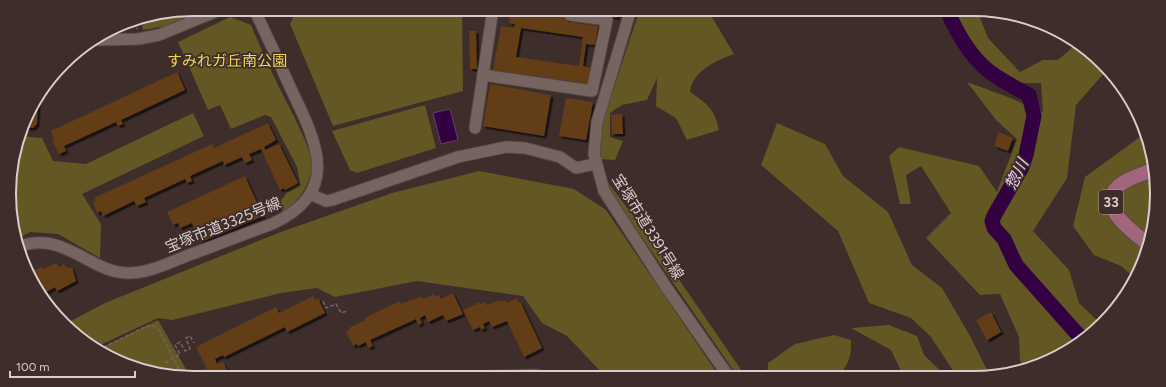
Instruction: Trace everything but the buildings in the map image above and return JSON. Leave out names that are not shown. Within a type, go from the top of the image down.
[{"type":"main road","name":"33","points":[[1144,240],[1122,224],[1114,212],[1111,200],[1115,190],[1124,182],[1148,171]]},
{"type":"street","points":[[105,40],[138,39],[159,35],[205,16]]},
{"type":"street","name":"宝塚市道3325号線","points":[[24,246],[43,243],[72,250],[118,272],[131,273],[146,270],[288,216],[305,202],[315,184],[318,164],[313,140],[257,16]]},
{"type":"street","points":[[475,128],[492,16]]},
{"type":"street","points":[[483,75],[592,91],[607,20],[577,16]]},
{"type":"street","name":"宝塚市道3391号線","points":[[628,16],[597,122],[594,137],[595,164],[604,191],[666,287],[725,371]]},
{"type":"street","points":[[310,194],[326,201],[332,200],[458,157],[506,147],[525,148],[560,157],[576,168],[595,164]]},
{"type":"path","points":[[132,27],[137,26]]},
{"type":"path","points":[[323,301],[326,308],[336,304],[341,314],[347,311]]},
{"type":"path","points":[[105,347],[147,326],[154,326],[163,336],[180,371]]},
{"type":"path","points":[[164,363],[180,354],[175,345],[180,342],[185,351],[190,349],[186,338],[190,336],[194,343]]},
{"type":"green space","points":[[188,16],[166,26],[143,30],[142,24],[159,19]]},
{"type":"green space","points":[[294,16],[462,16],[463,91],[333,126],[290,24]]},
{"type":"green space","points":[[638,16],[711,16],[734,54],[713,63],[700,72],[692,84],[690,92],[706,104],[713,112],[719,130],[687,140],[676,118],[656,106],[657,78],[647,100],[622,105],[610,113],[610,137],[623,141],[615,160],[599,159],[601,126]]},
{"type":"green space","points":[[958,16],[979,16],[988,38],[1020,72],[1043,60],[1058,60],[1073,47],[1090,60],[1104,74],[1076,105],[1067,178],[1033,231],[1069,270],[1079,303],[1097,320],[1081,334],[1051,353],[1023,364],[1020,361],[1019,337],[1000,294],[980,295],[926,238],[951,213],[921,166],[906,175],[911,204],[900,204],[889,156],[899,147],[979,166],[997,192],[1017,139],[996,120],[967,82],[1043,112],[1041,83],[1018,83],[998,71],[973,48]]},
{"type":"green space","name":"すみれガ丘南公園","points":[[230,17],[251,25],[303,136],[311,157],[312,165],[309,180],[303,192],[284,213],[279,203],[289,190],[300,183],[297,167],[271,117],[265,115],[231,129],[220,105],[208,110],[178,42]]},
{"type":"green space","points":[[425,105],[436,148],[357,173],[350,170],[332,131]]},
{"type":"green space","points":[[193,113],[204,136],[82,194],[101,224],[100,258],[58,234],[30,232],[21,237],[16,205],[16,182],[19,159],[25,136],[42,138],[53,161],[86,164]]},
{"type":"green space","points":[[777,123],[825,144],[843,176],[888,212],[912,265],[942,288],[989,370],[954,371],[931,337],[911,318],[869,303],[838,231],[761,165]]},
{"type":"green space","points":[[1141,136],[1147,159],[1150,182],[1150,205],[1147,228],[1141,251],[1131,274],[1121,266],[1094,255],[1073,226],[1085,177]]},
{"type":"green space","points":[[479,171],[574,189],[606,210],[716,371],[600,371],[567,336],[542,323],[523,296],[417,281],[335,297],[317,288],[281,293],[172,320],[158,318],[101,345],[85,334],[70,321],[105,303],[278,233],[392,193]]},
{"type":"green space","points":[[603,176],[654,243],[742,371],[734,371],[612,194]]},
{"type":"green space","points":[[158,320],[187,371],[159,368],[136,362],[104,346]]},
{"type":"green space","points":[[889,325],[917,336],[924,355],[941,371],[901,371],[891,350],[851,328]]},
{"type":"green space","points":[[834,335],[851,340],[850,356],[842,371],[767,371],[768,363],[795,344]]},
{"type":"shaded area","points":[[450,109],[458,140],[441,144],[433,113]]},
{"type":"waterway","name":"惣川","points":[[950,16],[964,43],[983,66],[999,78],[1029,95],[1034,116],[1026,155],[1022,167],[992,221],[994,228],[1004,239],[1016,265],[1079,336]]}]
